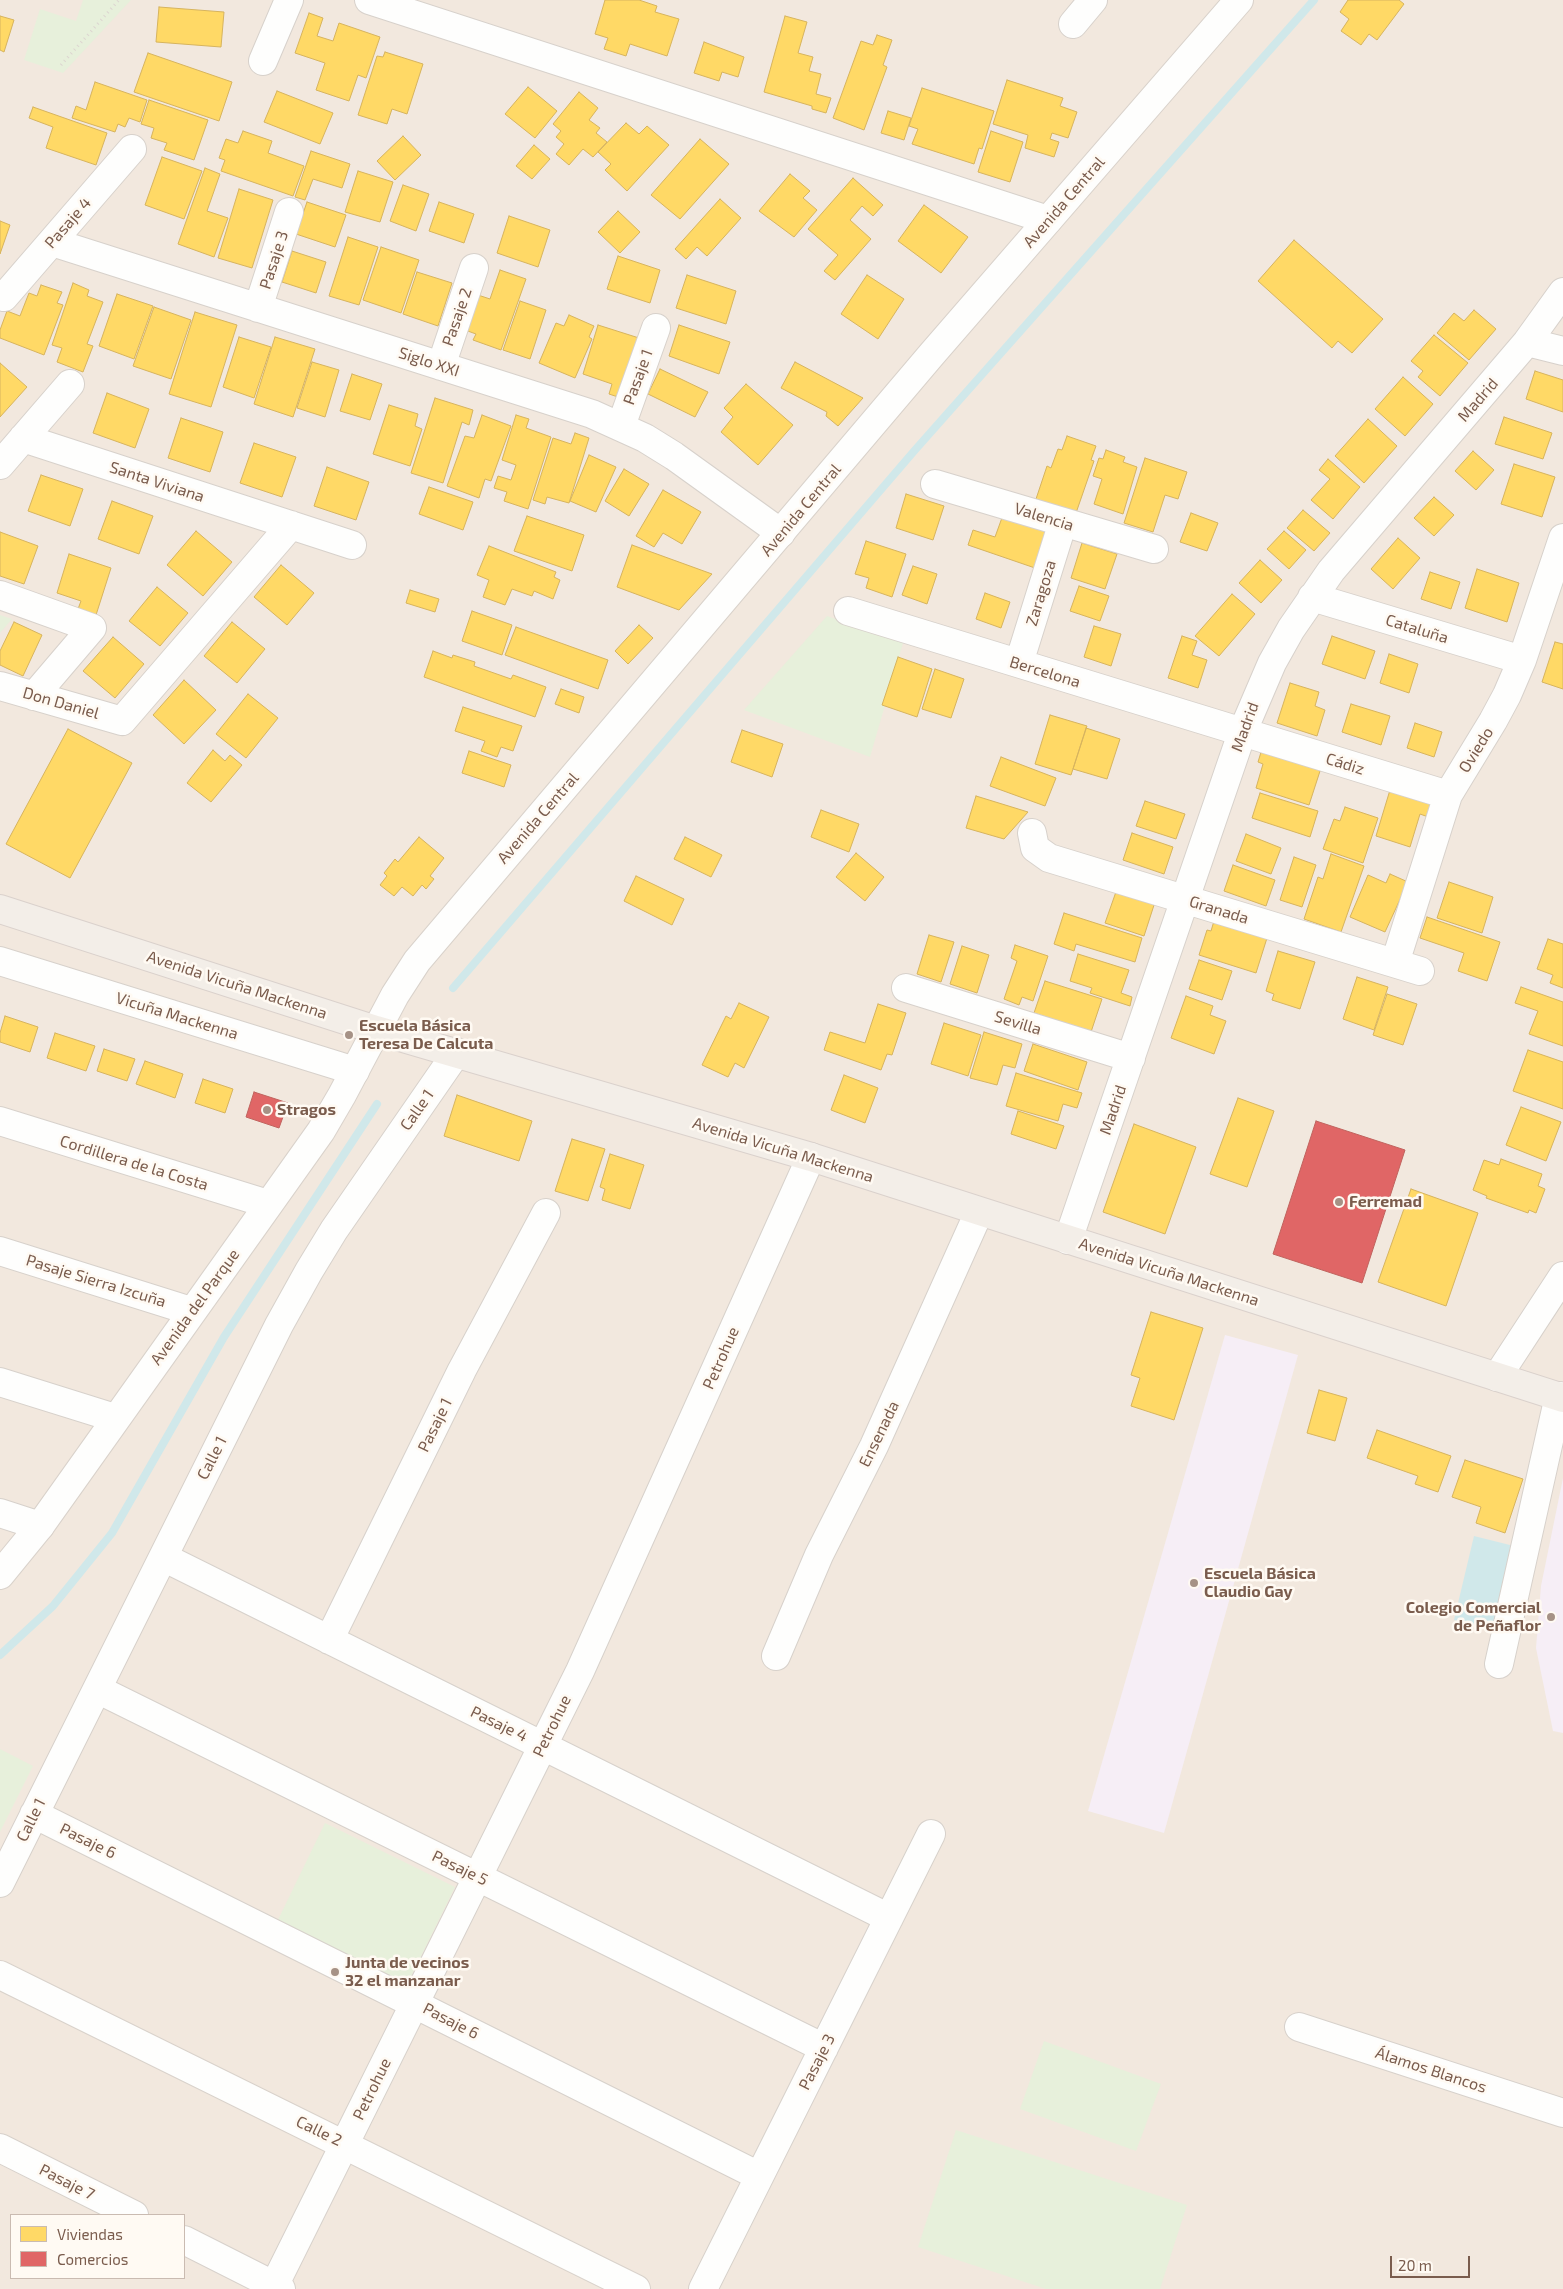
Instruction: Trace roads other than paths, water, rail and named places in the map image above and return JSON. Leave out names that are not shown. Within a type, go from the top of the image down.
[{"type":"main road","name":"Avenida Vicuña Mackenna","points":[[0,909],[376,1030],[457,1052],[811,1157],[1561,1397]]},
{"type":"street","points":[[263,62],[288,0]]},
{"type":"street","points":[[368,0],[1048,220]]},
{"type":"street","points":[[1073,24],[1093,0]]},
{"type":"street","name":"Avenida Central","points":[[376,1030],[404,981],[444,928],[1048,220],[1239,0]]},
{"type":"street","name":"Pasaje 4","points":[[4,297],[132,149]]},
{"type":"street","name":"Pasaje 3","points":[[258,308],[289,212]]},
{"type":"street","name":"Siglo XXI","points":[[52,242],[592,414],[621,426],[674,456],[781,533]]},
{"type":"street","name":"Pasaje 2","points":[[441,366],[474,268]]},
{"type":"street","name":"Madrid","points":[[1068,1240],[1242,733],[1272,663],[1312,597],[1353,544],[1527,342],[1563,292]]},
{"type":"street","name":"Pasaje 1","points":[[621,426],[656,328]]},
{"type":"street","points":[[1527,342],[1563,352]]},
{"type":"street","points":[[0,465],[70,384]]},
{"type":"street","name":"Santa Viviana","points":[[23,438],[352,545]]},
{"type":"street","name":"Valencia","points":[[935,484],[1154,550]]},
{"type":"street","name":"Zaragoza","points":[[1019,663],[1063,522]]},
{"type":"street","name":"Don Daniel","points":[[0,686],[122,721],[291,525]]},
{"type":"street","name":"Oviedo","points":[[1408,967],[1448,795],[1493,721],[1522,660],[1563,538]]},
{"type":"street","points":[[0,595],[92,628],[34,696]]},
{"type":"street","name":"Cataluña","points":[[1312,597],[1522,660]]},
{"type":"street","name":"Bercelona","points":[[848,611],[1242,733]]},
{"type":"street","name":"Cádiz","points":[[1242,733],[1448,795]]},
{"type":"street","name":"Granada","points":[[1032,833],[1035,848],[1049,858],[1408,967]]},
{"type":"street","name":"Vicuña Mackenna","points":[[0,961],[355,1071]]},
{"type":"street","name":"Sevilla","points":[[906,988],[1131,1058]]},
{"type":"street","name":"Avenida del Parque","points":[[0,1575],[40,1526],[320,1131],[355,1071],[376,1030]]},
{"type":"street","name":"Calle 1","points":[[0,1883],[309,1271],[334,1230],[457,1052]]},
{"type":"street","name":"Cordillera de la Costa","points":[[0,1121],[268,1204]]},
{"type":"street","name":"Petrohue","points":[[278,2287],[344,2144],[478,1877],[595,1637],[811,1157]]},
{"type":"street","name":"Ensenada","points":[[776,1656],[819,1555],[874,1446],[979,1212]]},
{"type":"street","name":"Pasaje 1","points":[[330,1640],[462,1370],[546,1213]]},
{"type":"street","name":"Pasaje Sierra Izcuña","points":[[0,1251],[191,1311]]},
{"type":"street","points":[[1497,1377],[1563,1276]]},
{"type":"street","points":[[0,1382],[115,1418]]},
{"type":"street","points":[[1500,1664],[1561,1397]]},
{"type":"street","points":[[0,1513],[40,1526]]},
{"type":"street","name":"Pasaje 4","points":[[163,1557],[889,1918]]},
{"type":"street","name":"Pasaje 5","points":[[97,1689],[824,2048]]},
{"type":"street","name":"Pasaje 6","points":[[34,1814],[760,2176]]},
{"type":"street","name":"Pasaje 3","points":[[703,2289],[931,1834]]},
{"type":"street","name":"Calle 2","points":[[0,1975],[636,2289]]},
{"type":"street","name":"Álamos Blancos","points":[[1299,2027],[1563,2113]]},
{"type":"street","name":"Pasaje 7","points":[[0,2148],[132,2214]]},
{"type":"street","points":[[185,2240],[278,2287]]},
{"type":"water","points":[[1474,1536],[1514,1546],[1493,1630],[1454,1620]]},
{"type":"waterway","points":[[453,988],[915,450],[1314,0]]},
{"type":"waterway","points":[[0,1655],[53,1606],[112,1533],[224,1337],[377,1104]]},
{"type":"place","name":"Escuela Básica Teresa De Calcuta","points":[[349,1035]]},
{"type":"place","name":"Stragos","points":[[267,1110]]},
{"type":"place","name":"Ferremad","points":[[1339,1202]]},
{"type":"place","name":"Escuela Básica Claudio Gay","points":[[1194,1583]]},
{"type":"place","name":"Colegio Comercial de Peñaflor","points":[[1551,1617]]},
{"type":"place","name":"Junta de vecinos 32 el manzanar","points":[[335,1972]]}]
